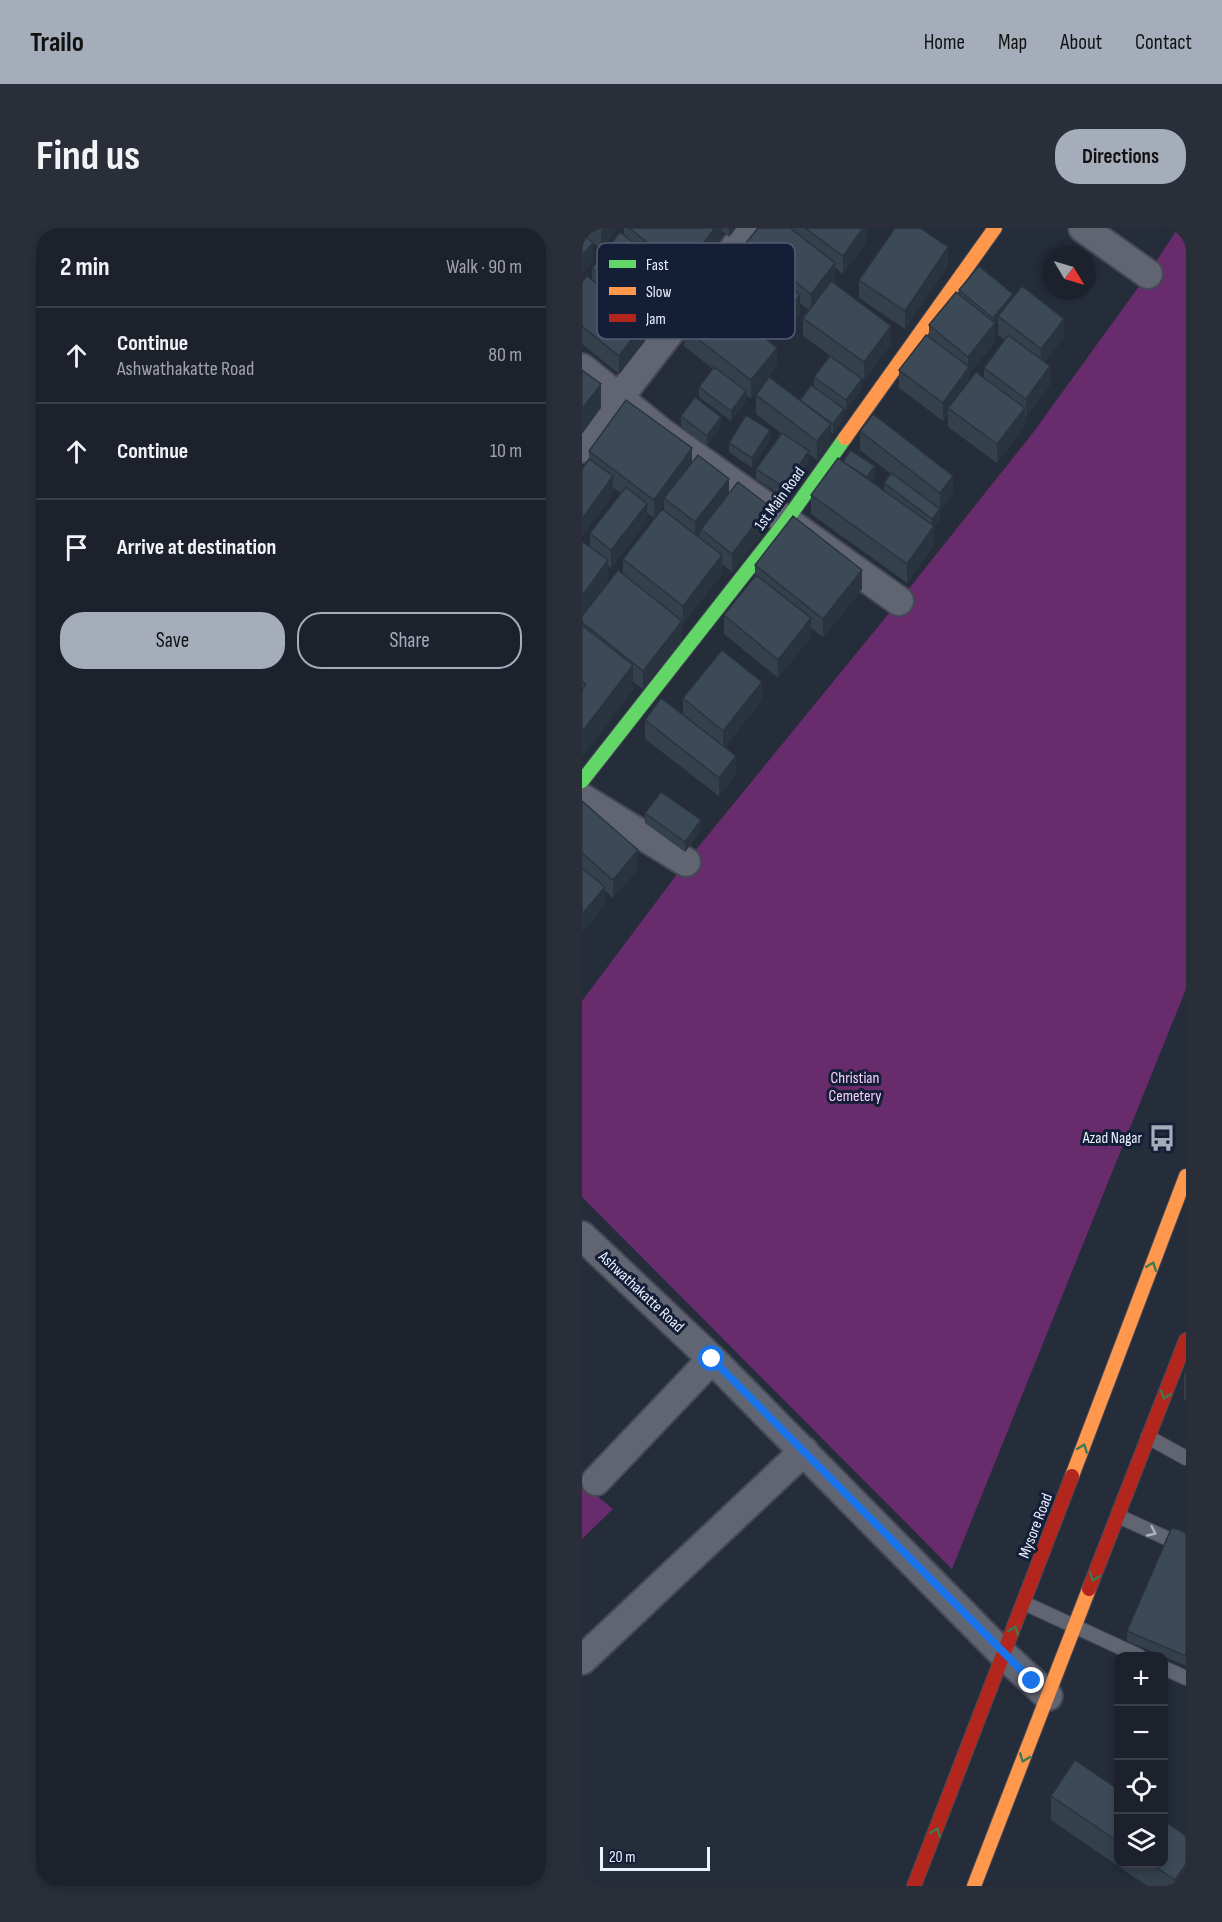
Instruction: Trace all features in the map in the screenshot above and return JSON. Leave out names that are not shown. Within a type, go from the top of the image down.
[{"type":"main road","name":"1st Main Road","points":[[582,781],[786,521],[994,228]]},
{"type":"main road","name":"Mysore Road","points":[[914,1886],[1186,1176]]},
{"type":"main road","points":[[978,1884],[1186,1340]]},
{"type":"street","points":[[738,243],[750,228]]},
{"type":"street","points":[[1083,228],[1148,274]]},
{"type":"street","points":[[582,448],[664,339]]},
{"type":"street","points":[[582,368],[618,399],[899,601]]},
{"type":"street","points":[[582,798],[686,862]]},
{"type":"street","name":"Ashwathakatte Road","points":[[582,1236],[712,1359],[1004,1655],[1048,1696]]},
{"type":"street","points":[[596,1481],[712,1359]]},
{"type":"street","points":[[582,1660],[804,1451]]},
{"type":"lane","points":[[1148,1437],[1186,1458]]},
{"type":"lane","points":[[1118,1516],[1186,1547]]},
{"type":"lane","points":[[1024,1603],[1130,1652]]},
{"type":"lane","points":[[1168,1670],[1186,1678]]},
{"type":"green space","name":"Christian Cemetery","points":[[1178,228],[1186,228],[1186,989],[952,1569],[582,1197],[582,1001],[686,862],[1032,434],[1148,274]]},
{"type":"green space","points":[[582,1484],[613,1509],[582,1539]]},
{"type":"building","points":[[629,228],[715,228],[703,243],[648,243]]},
{"type":"building","points":[[758,228],[790,228],[835,263],[811,294],[795,281],[795,243],[746,243]]},
{"type":"building","points":[[805,228],[863,228],[843,256]]},
{"type":"building","points":[[895,228],[920,228],[948,247],[905,311],[859,280]]},
{"type":"building","points":[[620,232],[634,243],[611,243]]},
{"type":"building","points":[[582,234],[593,243],[582,255]]},
{"type":"building","points":[[597,262],[597,272],[592,268]]},
{"type":"building","points":[[979,266],[1013,294],[993,318],[959,290]]},
{"type":"building","points":[[587,276],[597,284],[597,338],[582,326],[582,282]]},
{"type":"building","points":[[831,281],[891,326],[864,362],[803,318]]},
{"type":"building","points":[[1022,286],[1064,319],[1041,349],[998,316]]},
{"type":"building","points":[[795,291],[800,295],[795,301]]},
{"type":"building","points":[[956,292],[995,323],[968,357],[929,325]]},
{"type":"building","points":[[926,335],[969,367],[943,403],[899,370]]},
{"type":"building","points":[[1008,335],[1050,366],[1026,399],[984,368]]},
{"type":"building","points":[[598,339],[632,339],[619,356]]},
{"type":"building","points":[[698,339],[766,339],[777,348],[751,380]]},
{"type":"building","points":[[830,356],[862,379],[846,400],[814,377]]},
{"type":"building","points":[[714,367],[746,391],[731,411],[699,387]]},
{"type":"building","points":[[582,370],[601,384],[582,409]]},
{"type":"building","points":[[976,372],[1025,408],[997,444],[948,408]]},
{"type":"building","points":[[769,377],[831,424],[817,441],[756,395]]},
{"type":"building","points":[[811,385],[844,409],[833,424],[800,400]]},
{"type":"building","points":[[695,397],[721,417],[707,436],[681,416]]},
{"type":"building","points":[[626,400],[692,448],[654,500],[589,451]]},
{"type":"building","points":[[873,414],[953,476],[940,493],[860,431]]},
{"type":"building","points":[[746,415],[770,430],[752,458],[729,443]]},
{"type":"building","points":[[782,433],[809,451],[784,487],[756,469]]},
{"type":"building","points":[[850,450],[875,466],[867,477],[843,462]]},
{"type":"building","points":[[698,455],[729,479],[695,522],[664,498]]},
{"type":"building","points":[[838,458],[934,526],[907,564],[811,495]]},
{"type":"building","points":[[589,459],[613,476],[582,519],[582,469]]},
{"type":"building","points":[[891,473],[940,509],[932,519],[884,483]]},
{"type":"building","points":[[738,482],[769,506],[732,554],[701,529]]},
{"type":"building","points":[[626,487],[647,504],[611,550],[590,533]]},
{"type":"building","points":[[662,509],[722,555],[683,606],[623,559]]},
{"type":"building","points":[[793,516],[862,570],[823,619],[755,565]]},
{"type":"building","points":[[582,541],[608,560],[582,596]]},
{"type":"building","points":[[618,570],[682,621],[643,671],[582,622],[582,616]]},
{"type":"building","points":[[756,575],[811,618],[778,660],[724,615]]},
{"type":"building","points":[[582,625],[633,665],[582,732],[582,690],[586,684],[582,681]]},
{"type":"building","points":[[722,650],[762,682],[723,731],[683,698]]},
{"type":"building","points":[[661,698],[736,756],[719,778],[645,720]]},
{"type":"building","points":[[661,792],[701,820],[685,842],[645,813]]},
{"type":"building","points":[[582,801],[638,850],[613,880],[582,853]]},
{"type":"building","points":[[582,868],[605,887],[582,914]]},
{"type":"building","points":[[1172,1527],[1186,1533],[1186,1656],[1127,1631]]},
{"type":"building","points":[[1075,1760],[1114,1787],[1114,1839],[1051,1796]]},
{"type":"building","points":[[1168,1824],[1186,1836],[1186,1864],[1175,1880],[1157,1868],[1168,1868]]},
{"type":"traffic: fast","points":[[582,781],[786,521],[845,438]]},
{"type":"traffic: slow","points":[[845,438],[995,228]]},
{"type":"traffic: slow","points":[[1072,1476],[1186,1176]]},
{"type":"traffic: slow","points":[[974,1886],[1089,1589]]},
{"type":"traffic: jam","points":[[1089,1589],[1186,1340]]},
{"type":"traffic: jam","points":[[914,1886],[1072,1476]]},
{"type":"place","name":"Azad Nagar","points":[[1162,1138]]},
{"type":"route","points":[[712,1359],[1032,1681]]}]
